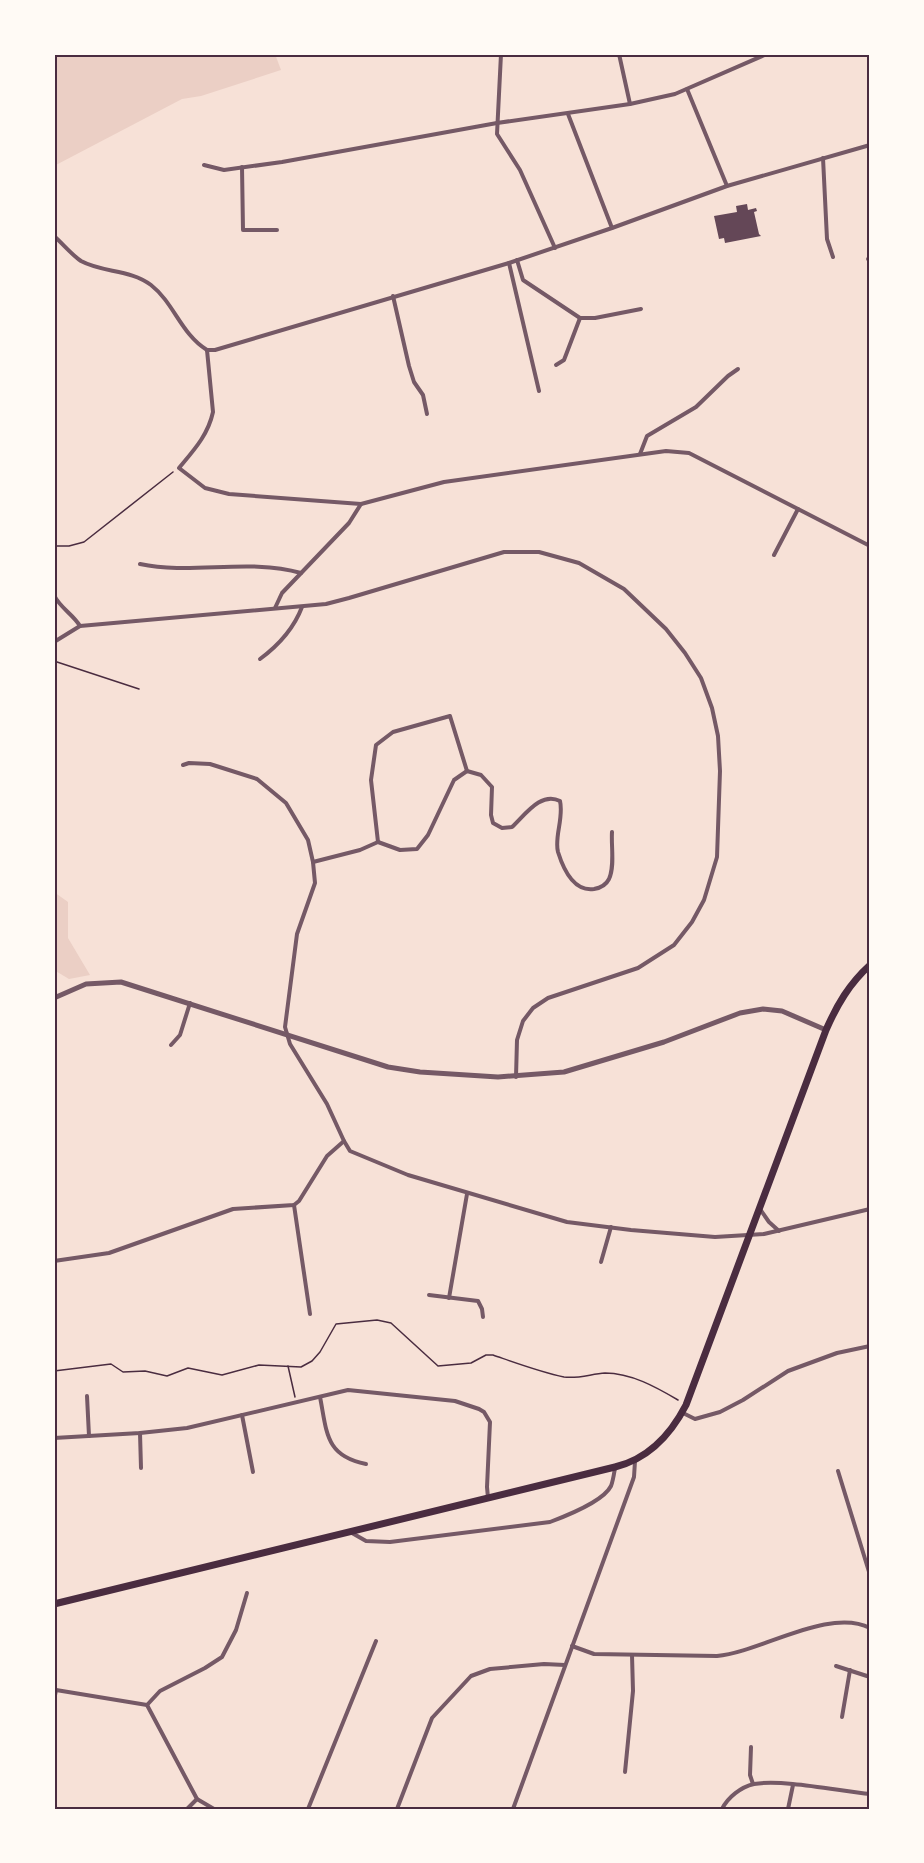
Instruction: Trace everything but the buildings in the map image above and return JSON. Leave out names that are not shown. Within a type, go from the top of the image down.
[{"type":"main road","points":[[54,1604],[615,1467],[635,1461],[653,1448],[686,1405],[826,1030],[844,995],[870,965]]},
{"type":"street","points":[[501,54],[497,134],[520,170],[555,248]]},
{"type":"street","points":[[619,54],[630,104]]},
{"type":"street","points":[[204,165],[224,170],[282,162],[497,123],[630,104],[675,94],[767,54]]},
{"type":"street","points":[[687,89],[727,186]]},
{"type":"street","points":[[568,114],[612,228]]},
{"type":"street","points":[[54,236],[81,261],[132,275],[148,283],[160,293],[195,343],[207,350],[215,350],[509,263],[727,186],[870,145]]},
{"type":"street","points":[[823,158],[827,239],[833,257]]},
{"type":"street","points":[[242,167],[243,230],[277,230]]},
{"type":"street","points":[[518,260],[523,280],[580,318],[595,318],[641,309]]},
{"type":"street","points":[[509,263],[539,391]]},
{"type":"street","points":[[393,296],[409,366],[414,382],[423,395],[427,414]]},
{"type":"street","points":[[555,365],[564,360],[580,318]]},
{"type":"street","points":[[207,350],[213,412],[211,422],[199,443],[179,468],[205,488],[229,495],[361,504],[444,482],[640,454],[666,451],[689,453],[870,546]]},
{"type":"street","points":[[640,454],[647,435],[696,407],[738,369]]},
{"type":"street","points":[[275,608],[282,593],[349,523],[361,504]]},
{"type":"street","points":[[774,555],[798,509]]},
{"type":"street","points":[[54,642],[80,626],[303,606],[350,598],[504,552],[539,552],[579,563],[624,589],[666,629],[685,653],[700,678],[712,708],[718,736],[720,771],[717,857],[704,900],[692,922],[674,945],[638,968],[548,998],[533,1008],[523,1022],[517,1040],[516,1077]]},
{"type":"street","points":[[140,564],[157,567],[285,568],[301,573]]},
{"type":"street","points":[[54,595],[80,626]]},
{"type":"street","points":[[260,658],[274,649],[297,621],[303,606]]},
{"type":"street","points":[[378,842],[371,780],[376,745],[393,732],[450,716],[467,771]]},
{"type":"street","points":[[183,765],[210,764],[256,779],[284,800],[300,823],[308,840],[315,883],[299,927],[285,1027],[295,1053],[327,1104],[350,1151],[408,1175],[467,1194],[567,1222],[611,1227],[715,1237],[750,1235],[779,1231],[870,1209]]},
{"type":"street","points":[[313,862],[360,850],[378,842],[400,850],[417,849],[428,835],[454,780],[467,771]]},
{"type":"street","points":[[467,771],[481,775],[492,788],[491,815],[493,823],[502,828],[512,827],[543,799],[553,797],[560,801],[563,811],[557,849],[572,880],[583,888],[597,888],[608,880],[611,872],[612,832]]},
{"type":"street","points":[[54,998],[76,987],[109,981],[132,984],[388,1067],[468,1076],[516,1077],[564,1072],[681,1036],[752,1010],[782,1011],[826,1030]]},
{"type":"street","points":[[171,1045],[180,1035],[190,1003]]},
{"type":"street","points":[[54,1261],[109,1253],[233,1209],[294,1205],[299,1201],[327,1156],[344,1141]]},
{"type":"street","points":[[449,1298],[467,1194]]},
{"type":"street","points":[[294,1205],[310,1314]]},
{"type":"street","points":[[759,1208],[779,1231]]},
{"type":"street","points":[[601,1262],[611,1227]]},
{"type":"street","points":[[429,1295],[478,1301],[483,1317]]},
{"type":"street","points":[[682,1413],[695,1419],[720,1412],[797,1367],[837,1353],[870,1346]]},
{"type":"street","points":[[54,1438],[187,1428],[348,1390],[455,1401],[479,1409],[490,1422],[488,1498]]},
{"type":"street","points":[[87,1396],[89,1436]]},
{"type":"street","points":[[320,1397],[334,1449],[356,1462],[366,1464]]},
{"type":"street","points":[[242,1415],[253,1472]]},
{"type":"street","points":[[140,1433],[141,1468]]},
{"type":"street","points":[[513,1809],[634,1477],[635,1461]]},
{"type":"street","points":[[350,1532],[366,1541],[390,1542],[550,1522],[574,1513],[610,1489],[615,1467]]},
{"type":"street","points":[[838,1471],[870,1575]]},
{"type":"street","points":[[147,1706],[160,1691],[222,1657],[236,1630],[247,1593]]},
{"type":"street","points":[[572,1646],[594,1654],[722,1655],[751,1649],[794,1632],[838,1623],[851,1622],[870,1628]]},
{"type":"street","points":[[308,1809],[376,1641]]},
{"type":"street","points":[[624,1772],[633,1691],[632,1655]]},
{"type":"street","points":[[396,1809],[432,1718],[471,1676],[490,1669],[544,1664],[565,1665]]},
{"type":"street","points":[[836,1666],[870,1677]]},
{"type":"street","points":[[842,1717],[850,1670]]},
{"type":"street","points":[[54,1700],[55,1689],[147,1706]]},
{"type":"street","points":[[147,1706],[196,1799],[214,1809]]},
{"type":"street","points":[[751,1747],[750,1775],[753,1784]]},
{"type":"street","points":[[722,1809],[738,1791],[753,1784],[793,1785],[870,1794]]},
{"type":"street","points":[[788,1809],[793,1785]]},
{"type":"street","points":[[187,1809],[196,1799]]},
{"type":"path","points":[[54,546],[69,546],[84,542],[179,468]]},
{"type":"path","points":[[54,661],[139,689]]},
{"type":"path","points":[[54,1371],[111,1364],[123,1372],[145,1371],[167,1376],[188,1368],[222,1375],[259,1365],[301,1367],[312,1361],[320,1352],[336,1324],[377,1320],[391,1323],[438,1366],[471,1363],[490,1355],[564,1377],[613,1374],[650,1384],[686,1405]]},
{"type":"path","points":[[288,1366],[296,1403]]},
{"type":"shaded area","points":[[54,54],[275,54],[281,70],[201,96],[182,99],[54,166]]},
{"type":"shaded area","points":[[54,892],[68,902],[68,938],[90,975],[69,979],[54,970]]}]
